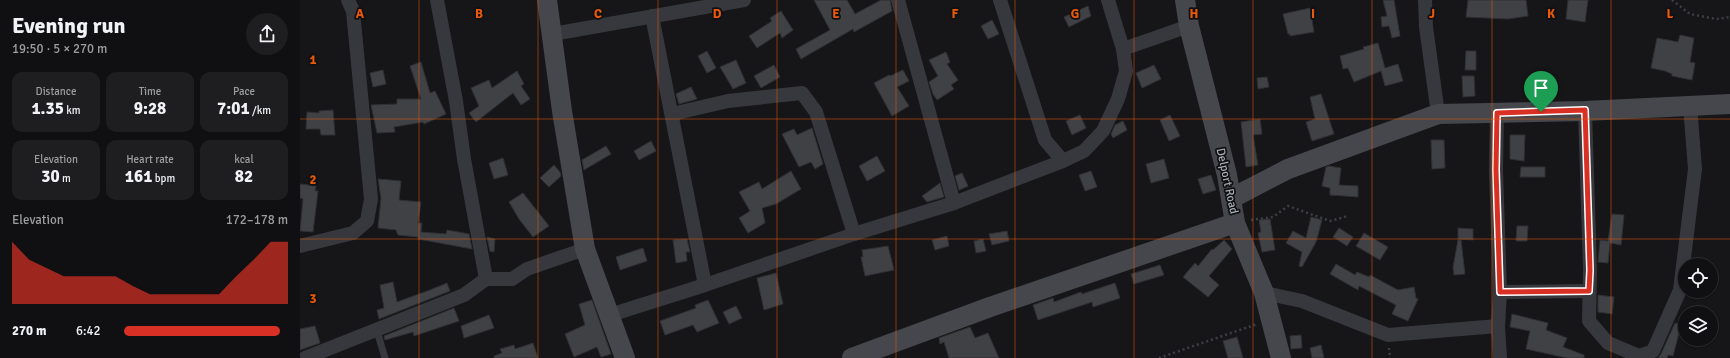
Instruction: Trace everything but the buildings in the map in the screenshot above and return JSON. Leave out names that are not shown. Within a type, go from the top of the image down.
[{"type":"street","points":[[300,246],[353,233],[367,221],[371,199],[353,11],[348,0]]},
{"type":"street","points":[[437,0],[456,101],[464,159],[486,279]]},
{"type":"street","points":[[547,0],[553,34],[562,111],[585,248],[625,358]]},
{"type":"street","points":[[553,34],[744,0]]},
{"type":"street","points":[[898,0],[954,204]]},
{"type":"street","points":[[1000,0],[1046,140],[1063,162]]},
{"type":"street","points":[[610,315],[705,285],[854,234],[954,204],[1063,162],[1084,151],[1103,131],[1118,99],[1126,71],[1123,49],[1108,0]]},
{"type":"street","name":"Delport Road","points":[[1185,0],[1189,26],[1232,198],[1235,223],[1264,293],[1280,358]]},
{"type":"street","points":[[1425,0],[1426,27],[1438,114]]},
{"type":"street","points":[[652,16],[705,285]]},
{"type":"street","points":[[1123,49],[1189,26]]},
{"type":"street","points":[[672,114],[728,101],[802,93],[816,112],[854,234]]},
{"type":"street","points":[[1232,198],[1288,169],[1438,114],[1730,104]]},
{"type":"street","points":[[1585,110],[1590,270],[1589,321],[1608,343],[1639,356],[1653,352],[1680,290],[1695,169],[1690,105]]},
{"type":"street","points":[[1497,113],[1496,170],[1500,292],[1498,326],[1500,358]]},
{"type":"street","points":[[852,358],[990,307],[1235,223]]},
{"type":"street","points":[[305,358],[377,331],[464,295],[486,279],[512,279],[527,269],[585,248]]},
{"type":"street","points":[[1500,292],[1589,291]]},
{"type":"street","points":[[1264,293],[1302,301],[1388,335],[1498,326]]},
{"type":"lane","points":[[377,331],[384,358]]},
{"type":"path","points":[[1672,0],[1690,14],[1716,19],[1730,17]]},
{"type":"path","points":[[1235,223],[1273,216],[1288,206],[1330,221],[1348,216]]},
{"type":"path","points":[[1159,358],[1271,319]]},
{"type":"route","points":[[1585,110],[1590,270],[1589,291],[1500,292],[1496,170],[1497,113],[1541,112],[1585,110]]}]
